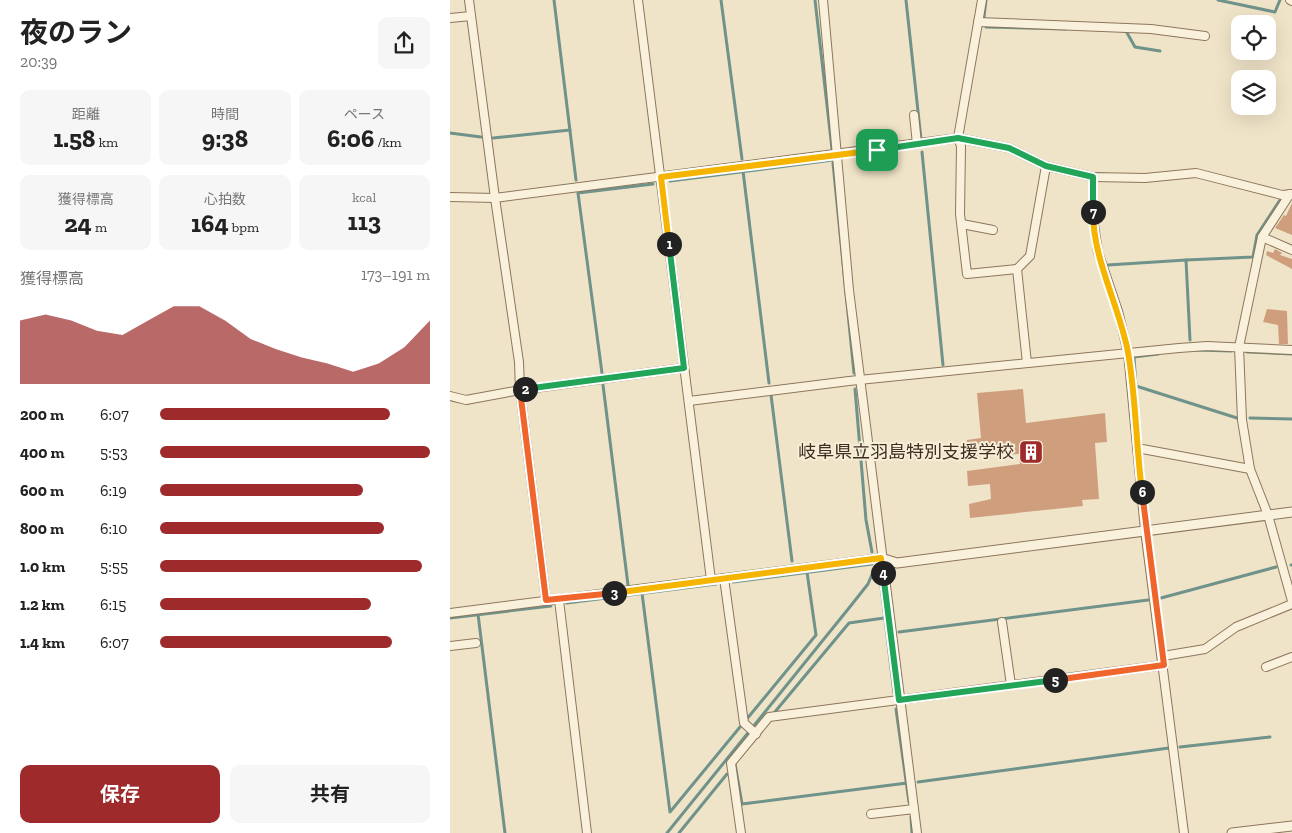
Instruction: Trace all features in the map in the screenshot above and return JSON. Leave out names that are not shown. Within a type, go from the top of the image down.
[{"type":"street","points":[[470,0],[495,198],[519,362],[520,390],[546,600]]},
{"type":"street","points":[[638,0],[711,580]]},
{"type":"street","points":[[823,0],[849,290],[862,380],[881,558],[917,833]]},
{"type":"street","points":[[982,0],[958,138],[961,146],[962,224],[967,274],[1017,269],[1030,256],[1046,166]]},
{"type":"street","points":[[450,18],[471,16]]},
{"type":"street","points":[[978,22],[1151,29],[1205,36]]},
{"type":"street","points":[[914,115],[917,144]]},
{"type":"street","points":[[450,198],[495,198],[958,138],[1009,148],[1046,166],[1093,177],[1145,178],[1196,173],[1282,195],[1291,194]]},
{"type":"street","points":[[1093,177],[1093,218],[1098,252],[1118,311],[1128,353],[1145,530],[1163,656],[1184,833]]},
{"type":"street","points":[[1163,656],[1205,649],[1236,627],[1292,602],[1268,516],[1250,469],[1242,420],[1239,347],[1262,237],[1291,194]]},
{"type":"street","points":[[962,224],[993,230]]},
{"type":"street","points":[[1262,237],[1292,250]]},
{"type":"street","points":[[1017,269],[1027,363]]},
{"type":"street","points":[[689,401],[862,380],[1207,346],[1292,350]]},
{"type":"street","points":[[450,396],[466,400],[520,390],[684,368]]},
{"type":"street","points":[[1137,448],[1250,469]]},
{"type":"street","points":[[450,613],[881,558],[897,563],[1292,512]]},
{"type":"street","points":[[724,578],[744,723],[754,732]]},
{"type":"street","points":[[559,600],[587,833]]},
{"type":"street","points":[[1002,622],[1011,685]]},
{"type":"street","points":[[450,646],[476,643]]},
{"type":"street","points":[[1266,667],[1292,657]]},
{"type":"street","points":[[741,833],[731,763],[754,732],[769,717],[1164,665]]},
{"type":"street","points":[[871,814],[914,809]]},
{"type":"street","points":[[1232,833],[1292,826]]},
{"type":"building","points":[[1292,203],[1292,235],[1275,228],[1284,215],[1286,216]]},
{"type":"building","points":[[1275,249],[1282,253],[1280,255],[1292,259],[1292,269],[1266,255],[1267,251],[1273,253]]},
{"type":"building","points":[[1267,309],[1287,311],[1288,344],[1279,344],[1278,325],[1263,322]]},
{"type":"building","name":"岐阜県立羽島特別支援学校","points":[[1023,389],[1026,423],[1105,413],[1107,442],[1095,443],[1099,499],[1082,500],[1083,506],[970,518],[969,504],[991,499],[990,484],[968,486],[967,471],[1020,464],[1019,454],[965,457],[967,440],[981,438],[977,393]]},
{"type":"waterway","points":[[554,0],[576,180]]},
{"type":"waterway","points":[[721,0],[742,159]]},
{"type":"waterway","points":[[815,0],[832,149]]},
{"type":"waterway","points":[[906,0],[921,139]]},
{"type":"waterway","points":[[986,0],[984,17],[986,27],[1066,29]]},
{"type":"waterway","points":[[1218,0],[1275,12],[1280,0]]},
{"type":"waterway","points":[[1124,31],[1126,31],[1135,47],[1160,51]]},
{"type":"waterway","points":[[493,138],[570,130]]},
{"type":"waterway","points":[[450,133],[481,137]]},
{"type":"waterway","points":[[922,152],[943,365]]},
{"type":"waterway","points":[[670,181],[833,160]]},
{"type":"waterway","points":[[833,163],[854,373]]},
{"type":"waterway","points":[[743,171],[769,383]]},
{"type":"waterway","points":[[602,373],[578,193],[653,184]]},
{"type":"waterway","points":[[1186,260],[1253,257],[1257,235],[1280,200]]},
{"type":"waterway","points":[[1108,265],[1186,260],[1190,340]]},
{"type":"waterway","points":[[1197,350],[1231,351]]},
{"type":"waterway","points":[[1247,352],[1292,354]]},
{"type":"waterway","points":[[1158,354],[1134,357],[1136,386],[1237,418]]},
{"type":"waterway","points":[[603,385],[628,585]]},
{"type":"waterway","points":[[855,389],[866,520],[872,552]]},
{"type":"waterway","points":[[771,395],[792,561]]},
{"type":"waterway","points":[[1250,418],[1292,419]]},
{"type":"waterway","points":[[733,582],[872,564]]},
{"type":"waterway","points":[[1161,598],[1276,567]]},
{"type":"waterway","points":[[746,720],[816,635],[807,572]]},
{"type":"waterway","points":[[667,833],[868,584],[873,572]]},
{"type":"waterway","points":[[567,603],[716,584]]},
{"type":"waterway","points":[[881,586],[894,693]]},
{"type":"waterway","points":[[642,593],[670,812],[740,727]]},
{"type":"waterway","points":[[899,632],[1148,600]]},
{"type":"waterway","points":[[450,618],[551,606]]},
{"type":"waterway","points":[[478,614],[505,833]]},
{"type":"waterway","points":[[774,713],[849,623],[884,618]]},
{"type":"waterway","points":[[896,709],[909,802]]},
{"type":"waterway","points":[[1180,747],[1270,737]]},
{"type":"waterway","points":[[918,782],[1169,748]]},
{"type":"waterway","points":[[735,764],[742,804],[907,783]]},
{"type":"waterway","points":[[679,833],[727,774]]},
{"type":"waterway","points":[[911,817],[912,833]]},
{"type":"place","name":"岐阜県立羽島特別支援学校","points":[[1031,452]]},
{"type":"route","points":[[958,138],[1009,148],[1046,166],[1093,177],[1093,218],[1098,252],[1118,311],[1128,353],[1145,530],[1164,665],[899,700],[881,558],[559,600],[546,600],[520,390],[684,368],[661,177],[877,150],[958,138]]}]
